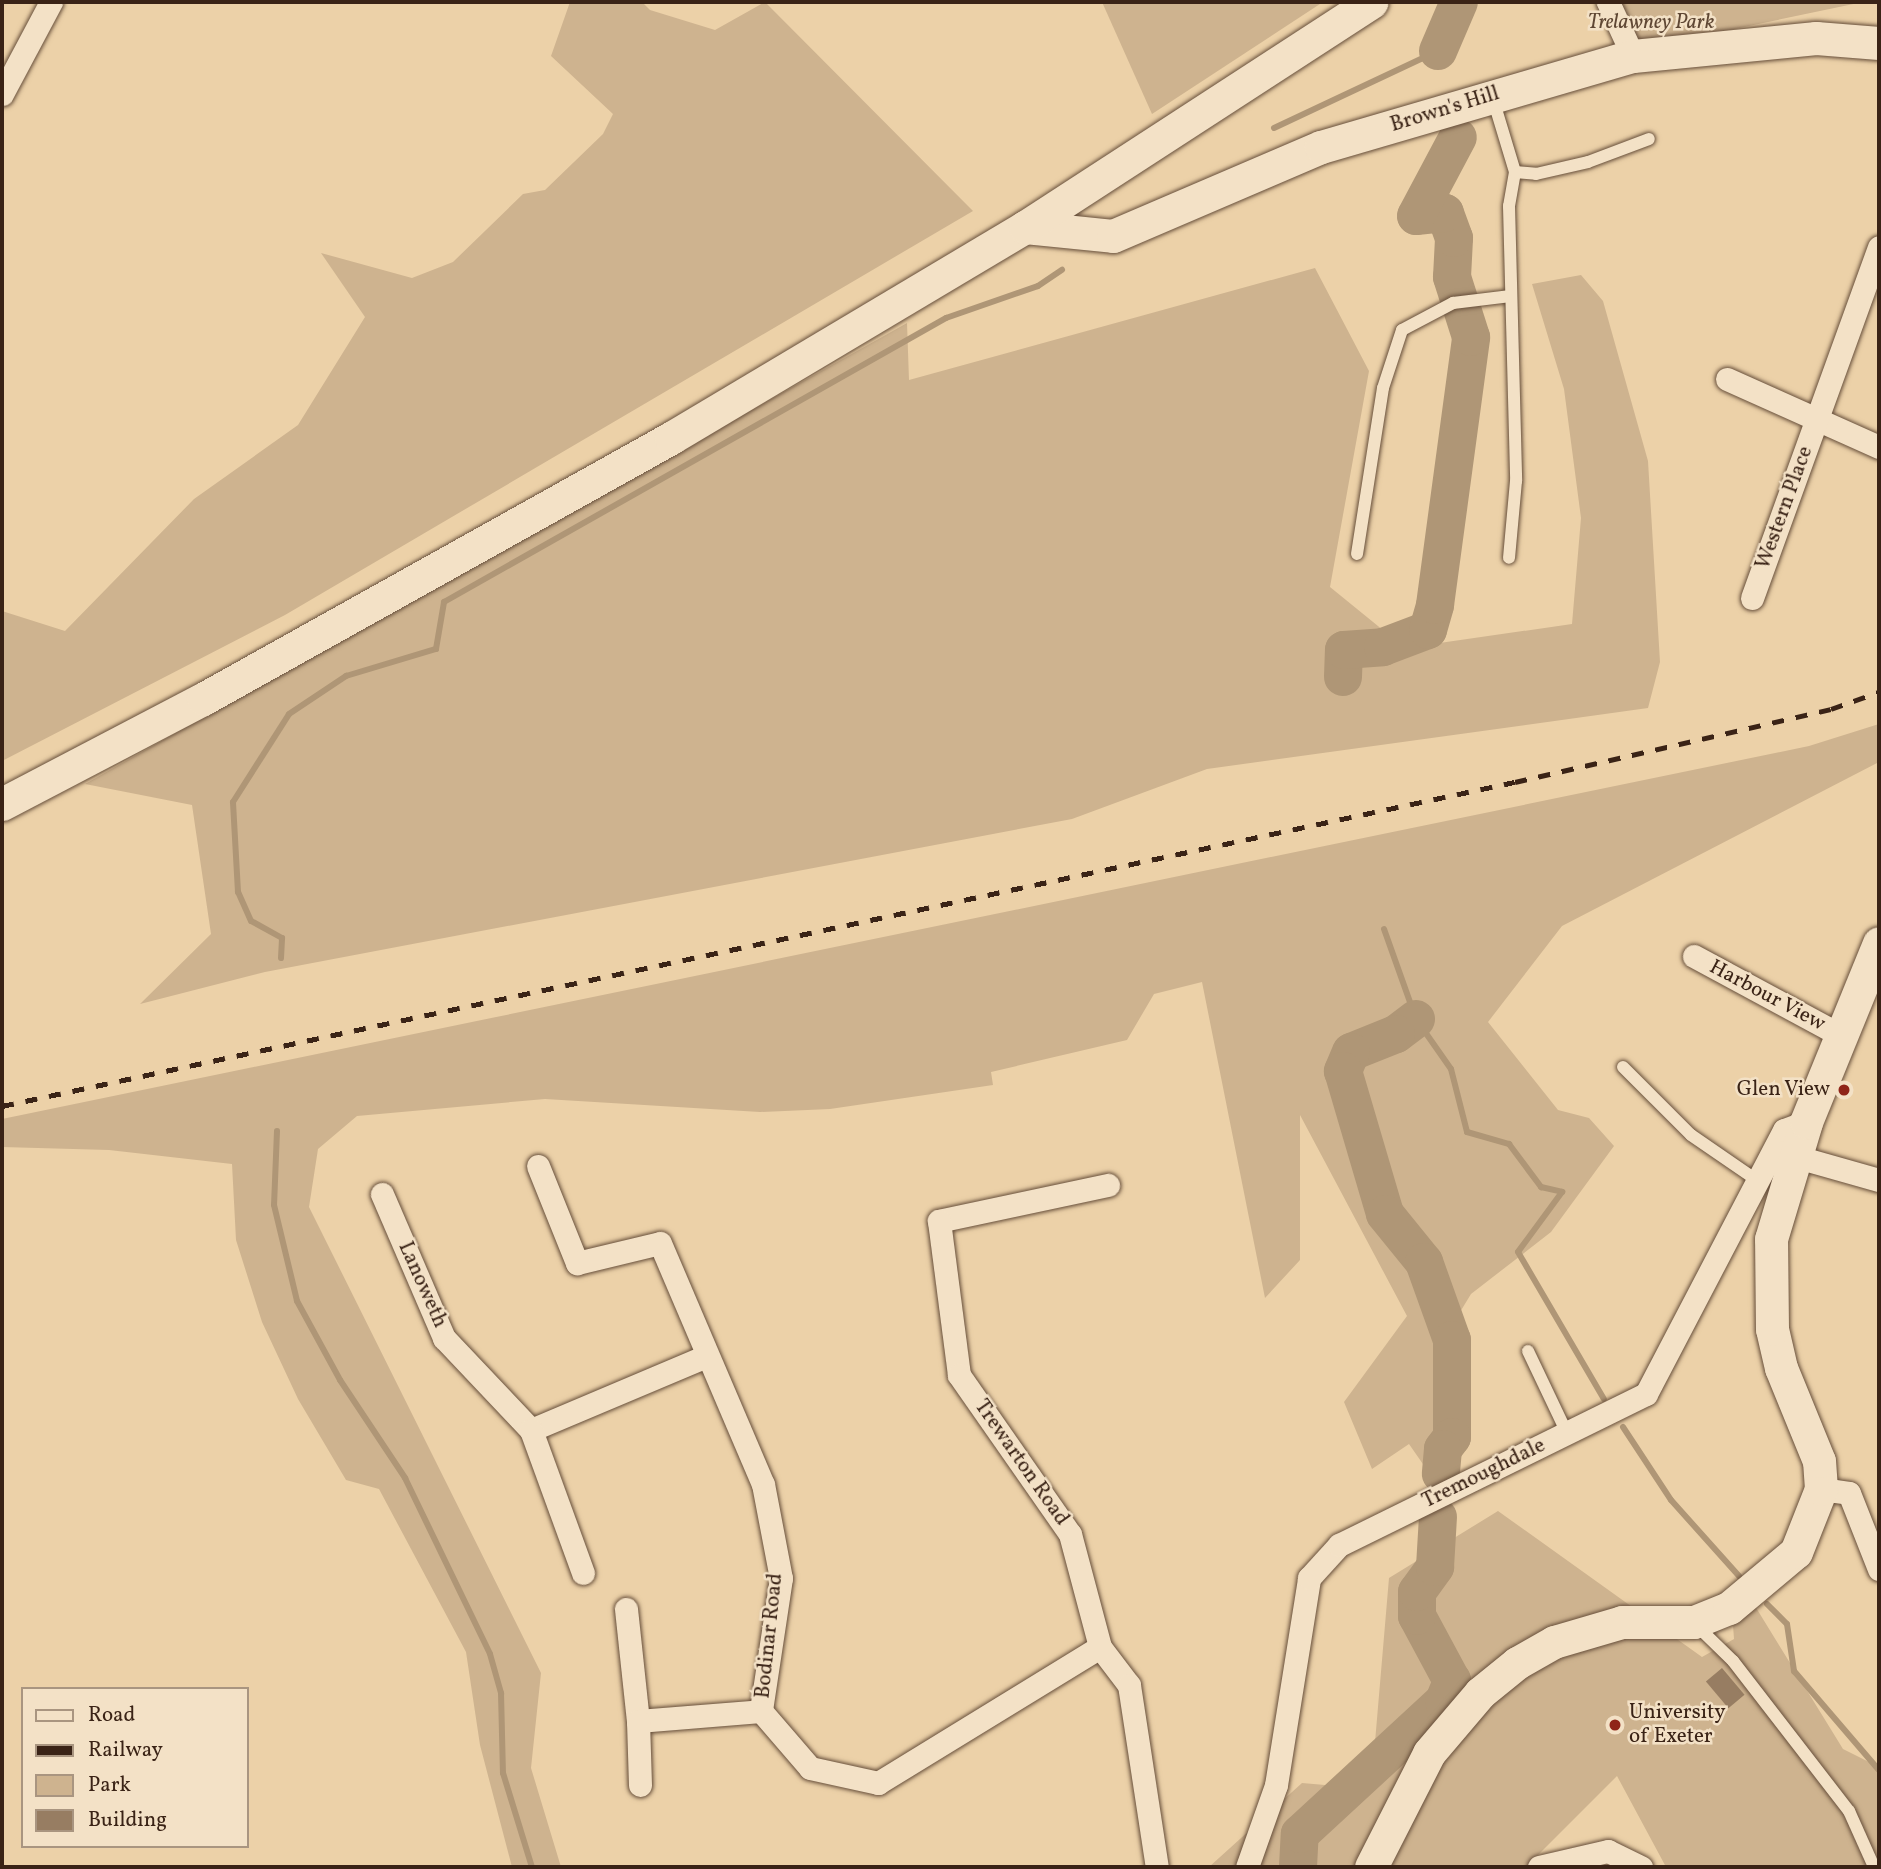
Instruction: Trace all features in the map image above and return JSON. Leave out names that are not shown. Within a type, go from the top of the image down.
[{"type":"street","points":[[2,94],[51,2]]},
{"type":"street","points":[[2,804],[203,699],[671,438],[1025,228],[1371,2]]},
{"type":"street","points":[[1608,2],[1633,56]]},
{"type":"street","name":"Brown's Hill","points":[[1025,228],[1113,236],[1321,147],[1633,56],[1816,38],[1879,44]]},
{"type":"street","name":"Western Place","points":[[1752,598],[1879,247]]},
{"type":"street","name":"Western Place","points":[[1727,379],[1879,447]]},
{"type":"street","points":[[1371,1867],[1429,1753],[1480,1693],[1517,1663],[1554,1642],[1622,1622],[1694,1622],[1728,1608],[1796,1552],[1814,1518],[1821,1489],[1819,1461],[1781,1368],[1772,1329],[1771,1239],[1806,1122],[1879,943]]},
{"type":"street","name":"Harbour View","points":[[1694,956],[1840,1035]]},
{"type":"street","name":"Tremoughdale","points":[[1247,1867],[1276,1786],[1310,1578],[1339,1545],[1646,1394],[1784,1130],[1806,1122]]},
{"type":"street","points":[[1794,1156],[1879,1180]]},
{"type":"street","name":"Bodinar Road","points":[[538,1166],[576,1263],[660,1243],[706,1356],[763,1484],[780,1578],[761,1712],[810,1768],[877,1783],[1100,1647]]},
{"type":"street","name":"Trewarton Road","points":[[1108,1185],[939,1221],[960,1375],[1070,1534],[1100,1647],[1129,1685],[1157,1867]]},
{"type":"street","name":"Lanoweth","points":[[382,1194],[444,1338],[531,1430],[583,1573]]},
{"type":"street","points":[[531,1430],[706,1356]]},
{"type":"street","points":[[1821,1489],[1849,1493],[1879,1569]]},
{"type":"street","points":[[626,1609],[638,1721],[640,1785]]},
{"type":"street","points":[[638,1721],[761,1712]]},
{"type":"street","points":[[1539,1867],[1608,1851],[1641,1867]]},
{"type":"lane","points":[[1492,95],[1515,172],[1509,206],[1516,481],[1509,558]]},
{"type":"lane","points":[[1515,172],[1536,174],[1588,162],[1648,139]]},
{"type":"lane","points":[[1357,554],[1390,357],[1402,330],[1453,303],[1511,296]]},
{"type":"lane","points":[[1623,1067],[1691,1135],[1758,1181]]},
{"type":"lane","points":[[1528,1351],[1567,1433]]},
{"type":"lane","points":[[1694,1622],[1732,1661],[1849,1811],[1874,1867]]},
{"type":"green space","points":[[570,2],[642,2],[650,10],[715,30],[765,2],[973,211],[285,615],[2,761],[2,611],[65,631],[194,499],[298,425],[365,317],[321,253],[412,278],[453,262],[523,194],[545,190],[603,134],[613,114],[551,56]]},
{"type":"green space","points":[[1102,2],[1323,2],[1152,114]]},
{"type":"green space","name":"Trelawney Park","points":[[1614,2],[1863,2],[1639,49]]},
{"type":"green space","points":[[1315,268],[1369,371],[1330,587],[1405,648],[1572,624],[1581,518],[1564,389],[1532,284],[1581,275],[1603,301],[1648,461],[1660,662],[1648,708],[1207,769],[1072,819],[265,972],[140,1004],[211,934],[192,805],[85,784],[907,323],[909,380]]},
{"type":"green space","points":[[1879,724],[1879,762],[1562,926],[1488,1022],[1558,1110],[1589,1118],[1614,1146],[1551,1232],[1471,1294],[1457,1317],[1452,1467],[1434,1480],[1409,1444],[1372,1469],[1344,1402],[1407,1316],[1300,1115],[1300,1260],[1265,1298],[1202,982],[1154,994],[1127,1040],[991,1072],[993,1085],[830,1109],[760,1112],[545,1099],[357,1116],[318,1149],[309,1207],[541,1673],[531,1768],[561,1867],[512,1867],[480,1745],[466,1652],[379,1489],[346,1480],[298,1399],[262,1322],[236,1240],[232,1164],[109,1150],[2,1147],[2,1119],[1809,746]]},
{"type":"green space","points":[[1498,1511],[1702,1657],[1734,1639],[1733,1625],[1755,1606],[1843,1749],[1879,1767],[1879,1867],[1666,1867],[1617,1776],[1526,1867],[1209,1867],[1302,1783],[1371,1789],[1389,1578]]},
{"type":"building","points":[[1722,1668],[1744,1695],[1728,1708],[1706,1681]]},
{"type":"waterway","points":[[1438,51],[1459,2]]},
{"type":"waterway","points":[[1274,128],[1438,51]]},
{"type":"waterway","points":[[1343,677],[1344,650],[1383,647],[1428,630],[1435,605],[1471,337],[1452,277],[1454,238],[1445,213],[1416,216],[1458,137]]},
{"type":"waterway","points":[[281,958],[282,938],[251,921],[238,892],[233,802],[289,714],[346,676],[436,649],[444,602],[946,318],[1038,286],[1062,270]]},
{"type":"waterway","points":[[1384,929],[1416,1019],[1451,1069],[1467,1132],[1509,1144],[1541,1187],[1562,1192],[1518,1252],[1604,1399]]},
{"type":"waterway","points":[[1416,1019],[1396,1034],[1351,1052],[1343,1071],[1385,1214],[1424,1262],[1452,1340],[1452,1437],[1443,1449],[1441,1474]]},
{"type":"waterway","points":[[277,1131],[274,1205],[297,1301],[340,1380],[405,1478],[490,1654],[501,1693],[503,1773],[532,1867]]},
{"type":"waterway","points":[[1623,1427],[1671,1500],[1739,1576]]},
{"type":"waterway","points":[[1298,1867],[1300,1834],[1444,1701],[1452,1681],[1417,1616],[1417,1592],[1435,1567],[1438,1517]]},
{"type":"waterway","points":[[1767,1604],[1787,1624],[1794,1671],[1879,1770]]},
{"type":"railway","points":[[2,1106],[1515,782],[1831,709],[1879,692]]},
{"type":"place","name":"Glen View","points":[[1844,1090]]},
{"type":"place","name":"University of Exeter","points":[[1615,1725]]}]
